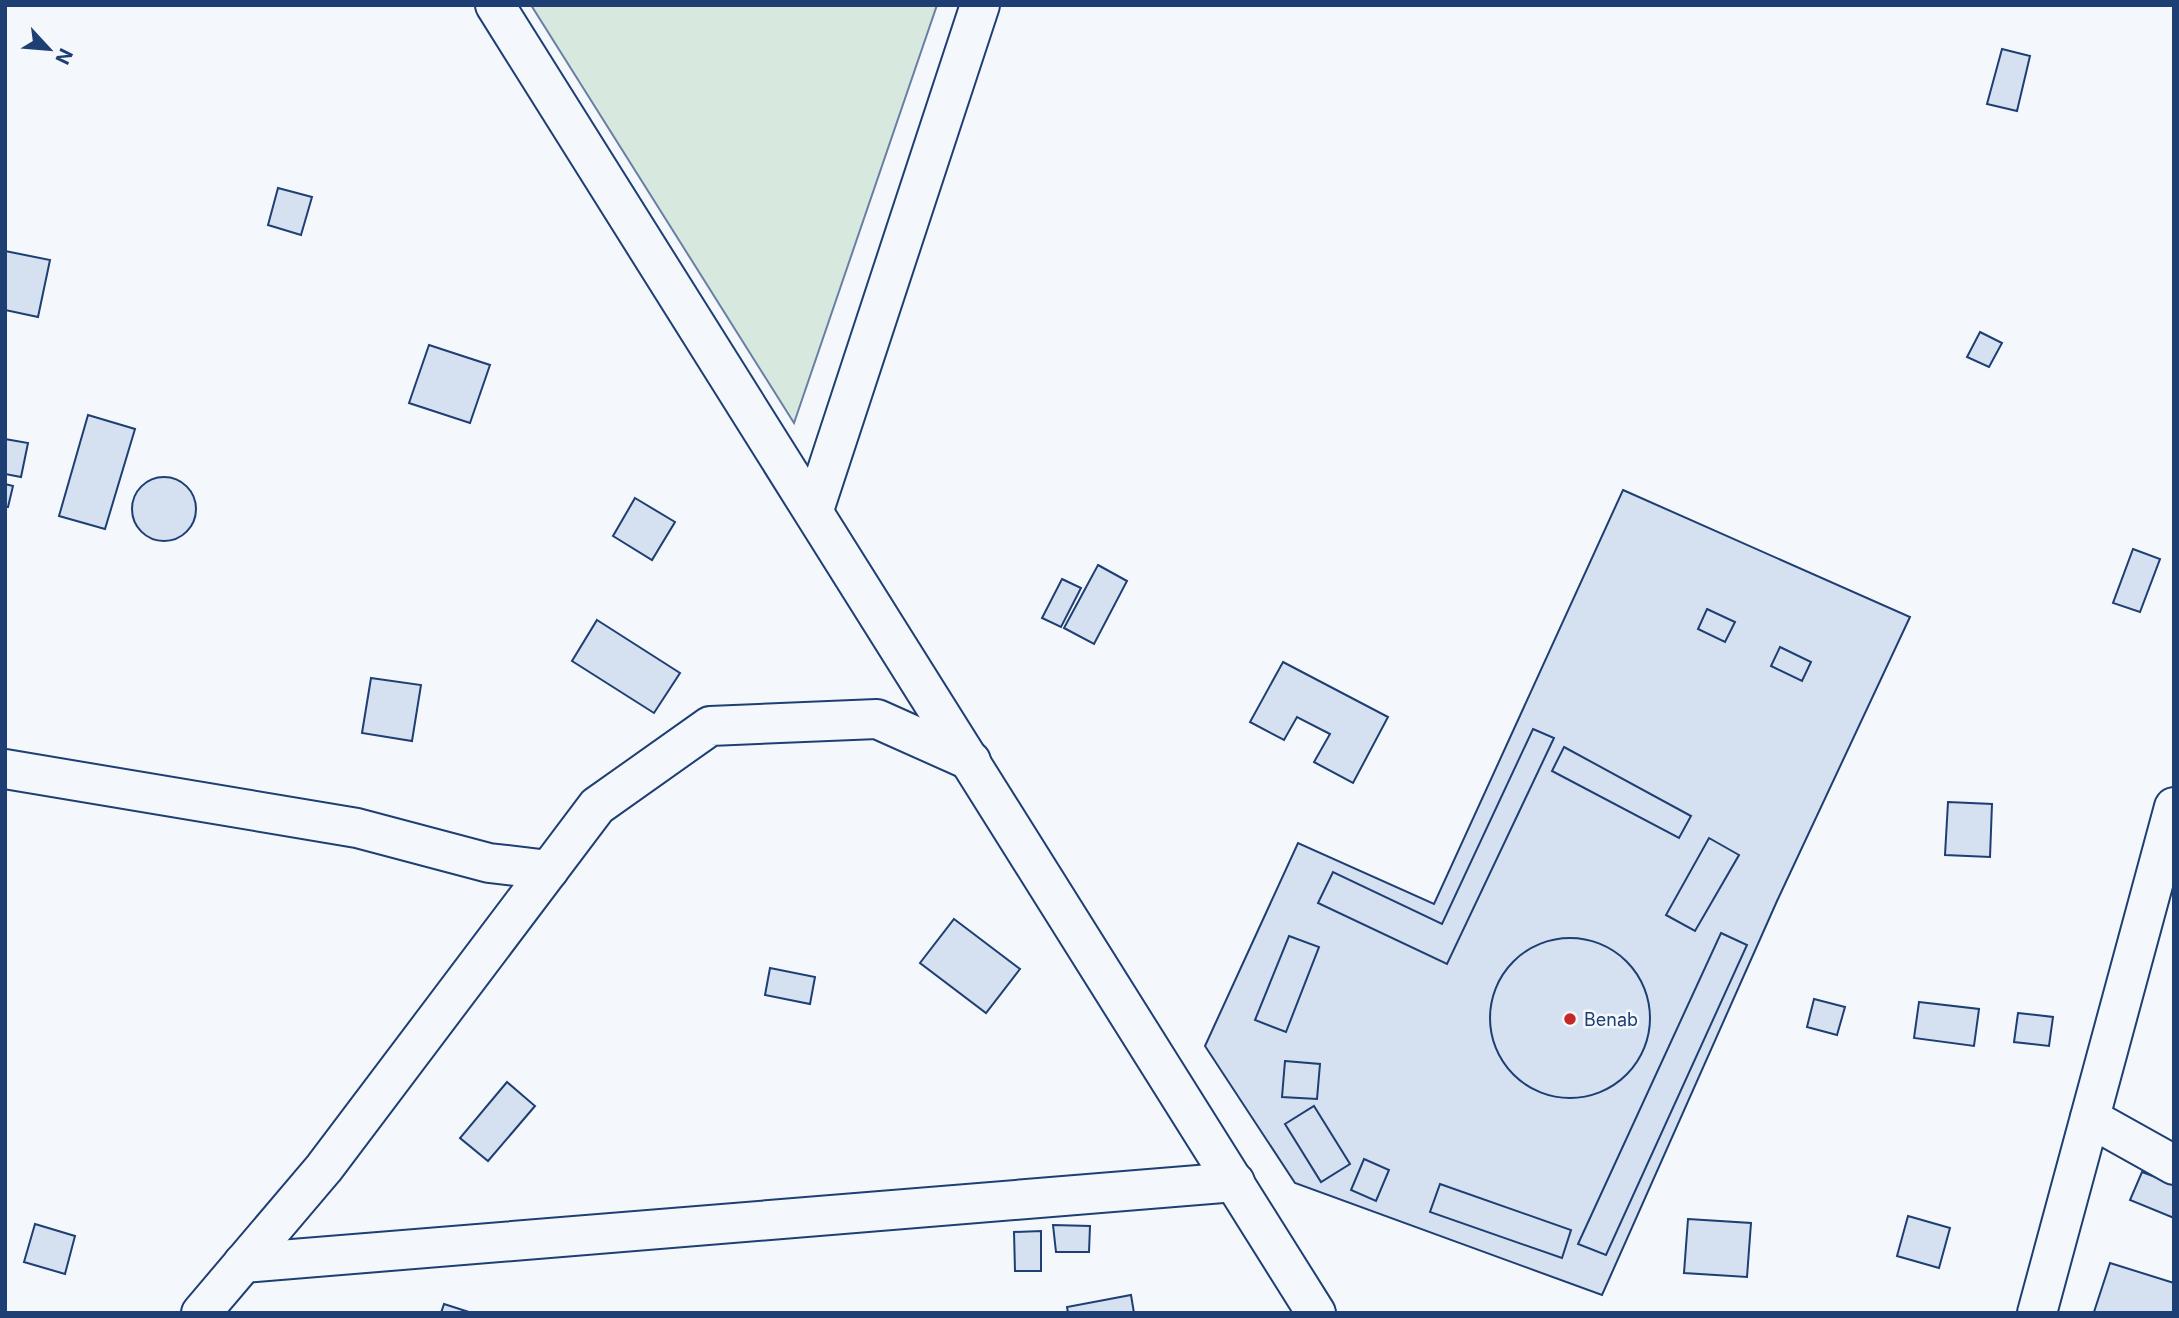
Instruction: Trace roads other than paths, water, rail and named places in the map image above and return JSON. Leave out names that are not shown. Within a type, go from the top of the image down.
[{"type":"street","points":[[495,5],[1317,1313]]},
{"type":"street","points":[[814,510],[980,5]]},
{"type":"street","points":[[201,1313],[324,1168],[597,806],[710,726],[877,719],[971,761]]},
{"type":"street","points":[[5,769],[357,828],[489,863],[549,870]]},
{"type":"street","points":[[2037,1313],[2174,807]]},
{"type":"street","points":[[2090,1118],[2174,1165]]},
{"type":"street","points":[[243,1263],[1235,1182]]},
{"type":"place","name":"Benab","points":[[1570,1019]]}]
